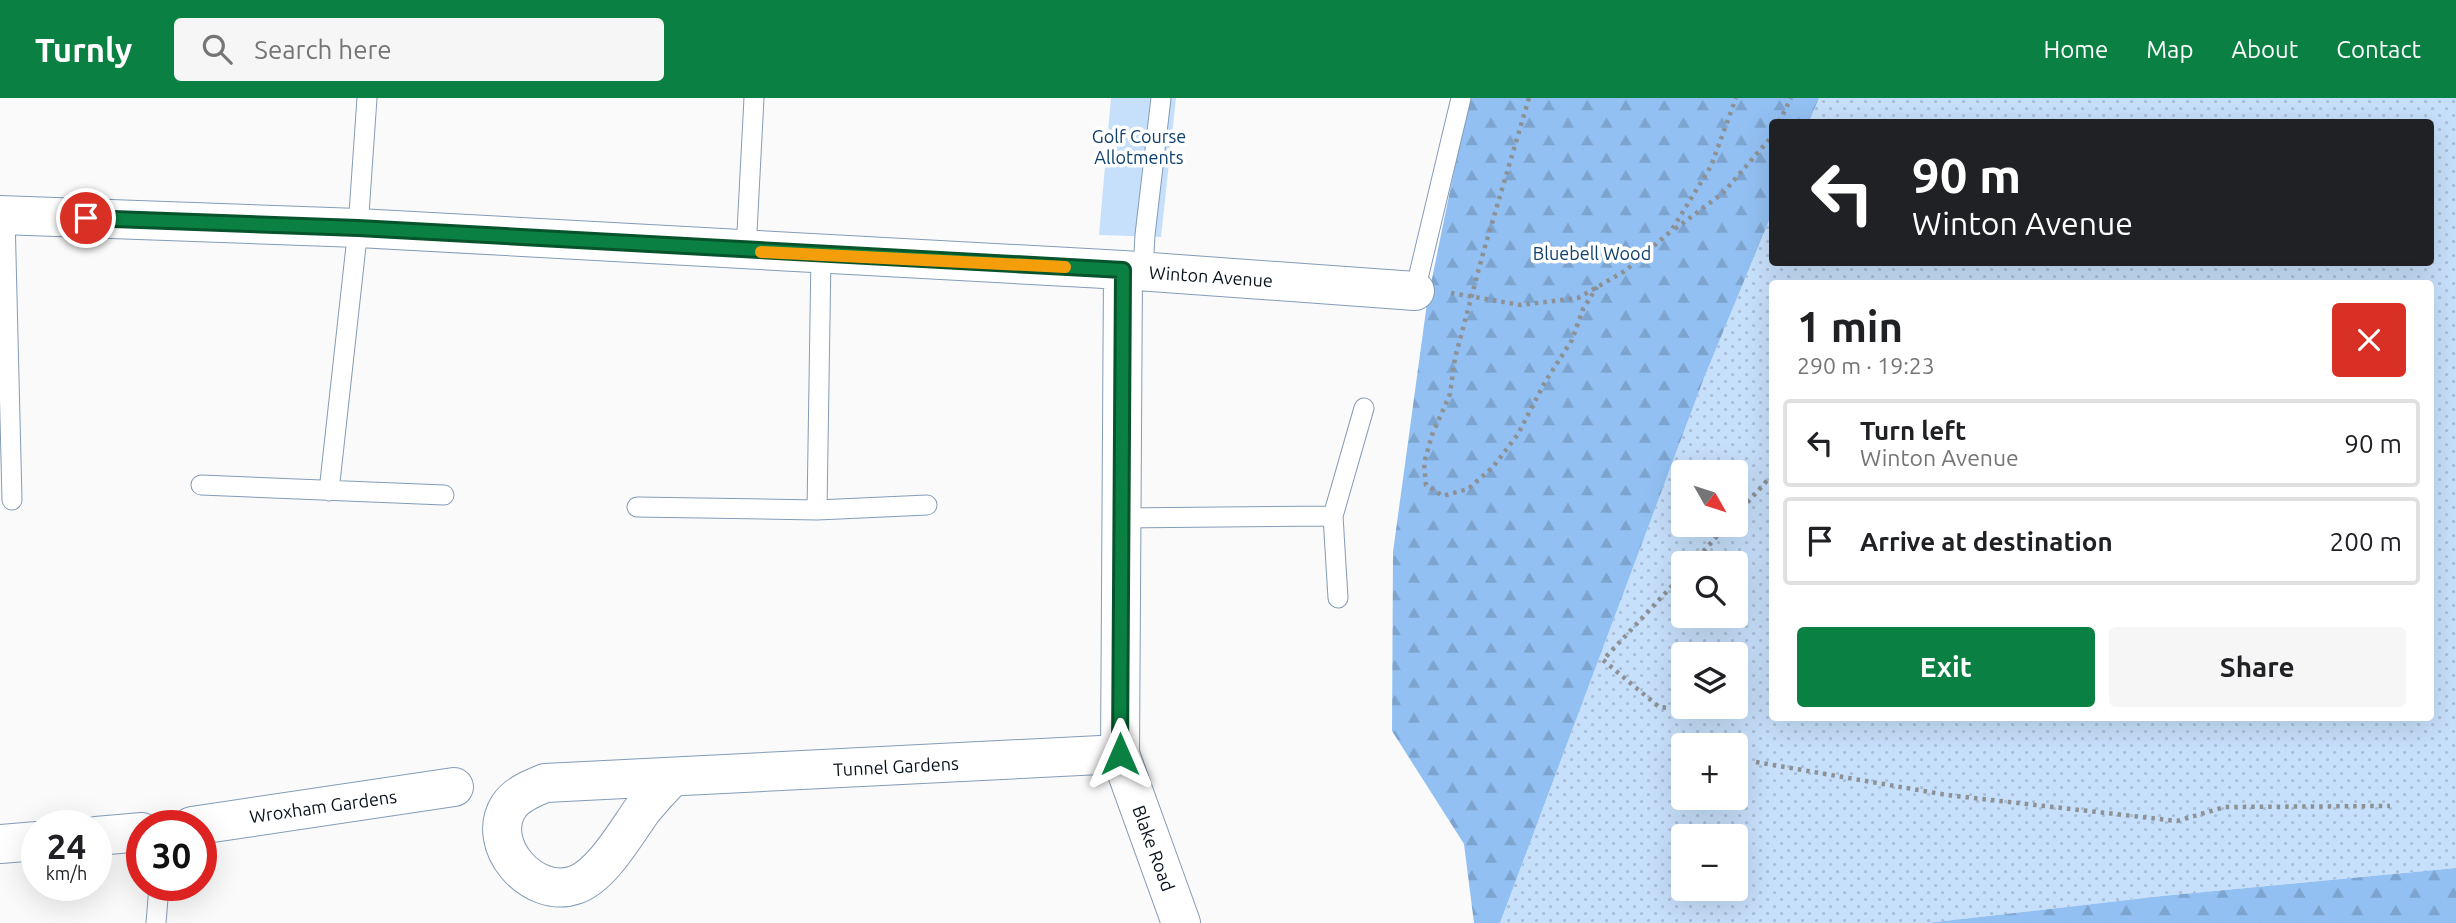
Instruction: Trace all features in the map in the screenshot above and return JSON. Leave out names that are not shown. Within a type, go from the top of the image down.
[{"type":"street","name":"Winton Avenue","points":[[2,215],[358,228],[1133,271],[1415,291]]},
{"type":"street","name":"Blake Road","points":[[1133,271],[1120,518],[1120,754],[1181,923]]},
{"type":"street","name":"Tunnel Gardens","points":[[672,777],[1120,754]]},
{"type":"street","name":"Wroxham Gardens","points":[[217,822],[454,787]]},
{"type":"street","points":[[0,844],[21,842]]},
{"type":"lane","points":[[329,491],[358,228],[367,98]]},
{"type":"lane","points":[[746,251],[754,98]]},
{"type":"lane","points":[[1133,271],[1145,235],[1161,98]]},
{"type":"lane","points":[[1415,291],[1461,98]]},
{"type":"lane","points":[[2,215],[12,500]]},
{"type":"lane","points":[[817,510],[821,255]]},
{"type":"lane","points":[[1338,598],[1333,516],[1364,408]]},
{"type":"lane","points":[[201,485],[444,495]]},
{"type":"lane","points":[[637,507],[817,510],[927,505]]},
{"type":"lane","points":[[1120,518],[1333,516]]},
{"type":"lane","points":[[156,923],[158,901]]},
{"type":"path","points":[[1529,98],[1455,358],[1451,394],[1432,435],[1424,463],[1426,485],[1443,496],[1468,489],[1493,467],[1518,435],[1545,382],[1572,340],[1583,309],[1598,287]]},
{"type":"path","points":[[1671,231],[1711,166],[1736,98]]},
{"type":"path","points":[[1780,119],[1791,98]]},
{"type":"path","points":[[1472,297],[1521,305],[1578,298],[1625,271],[1671,231],[1723,193],[1769,140]]},
{"type":"path","points":[[1748,502],[1769,478]]},
{"type":"path","points":[[1704,551],[1716,537]]},
{"type":"path","points":[[1671,587],[1603,660],[1659,707],[1671,708]]},
{"type":"path","points":[[1756,762],[1947,795],[2177,821],[2225,807],[2390,806]]},
{"type":"green space","name":"Golf Course Allotments","points":[[1111,98],[1176,98],[1161,237],[1099,235]]},
{"type":"green space","name":"Bluebell Wood","points":[[1469,98],[1819,98],[1810,119],[1769,119],[1769,221],[1673,460],[1671,460],[1671,466],[1500,923],[1474,923],[1464,844],[1392,731],[1393,552],[1427,303]]},
{"type":"green space","points":[[1819,98],[2456,98],[2456,868],[2162,896],[1927,923],[1500,923],[1671,466],[1671,537],[1748,537],[1748,460],[1673,460],[1769,221],[1769,266],[2434,266],[2434,119],[1810,119]]},
{"type":"green space","points":[[2456,868],[2456,923],[1927,923],[2162,896]]},
{"type":"slow traffic","points":[[761,252],[1065,267]]},
{"type":"route","points":[[86,218],[358,228],[1123,270],[1120,754]]}]
